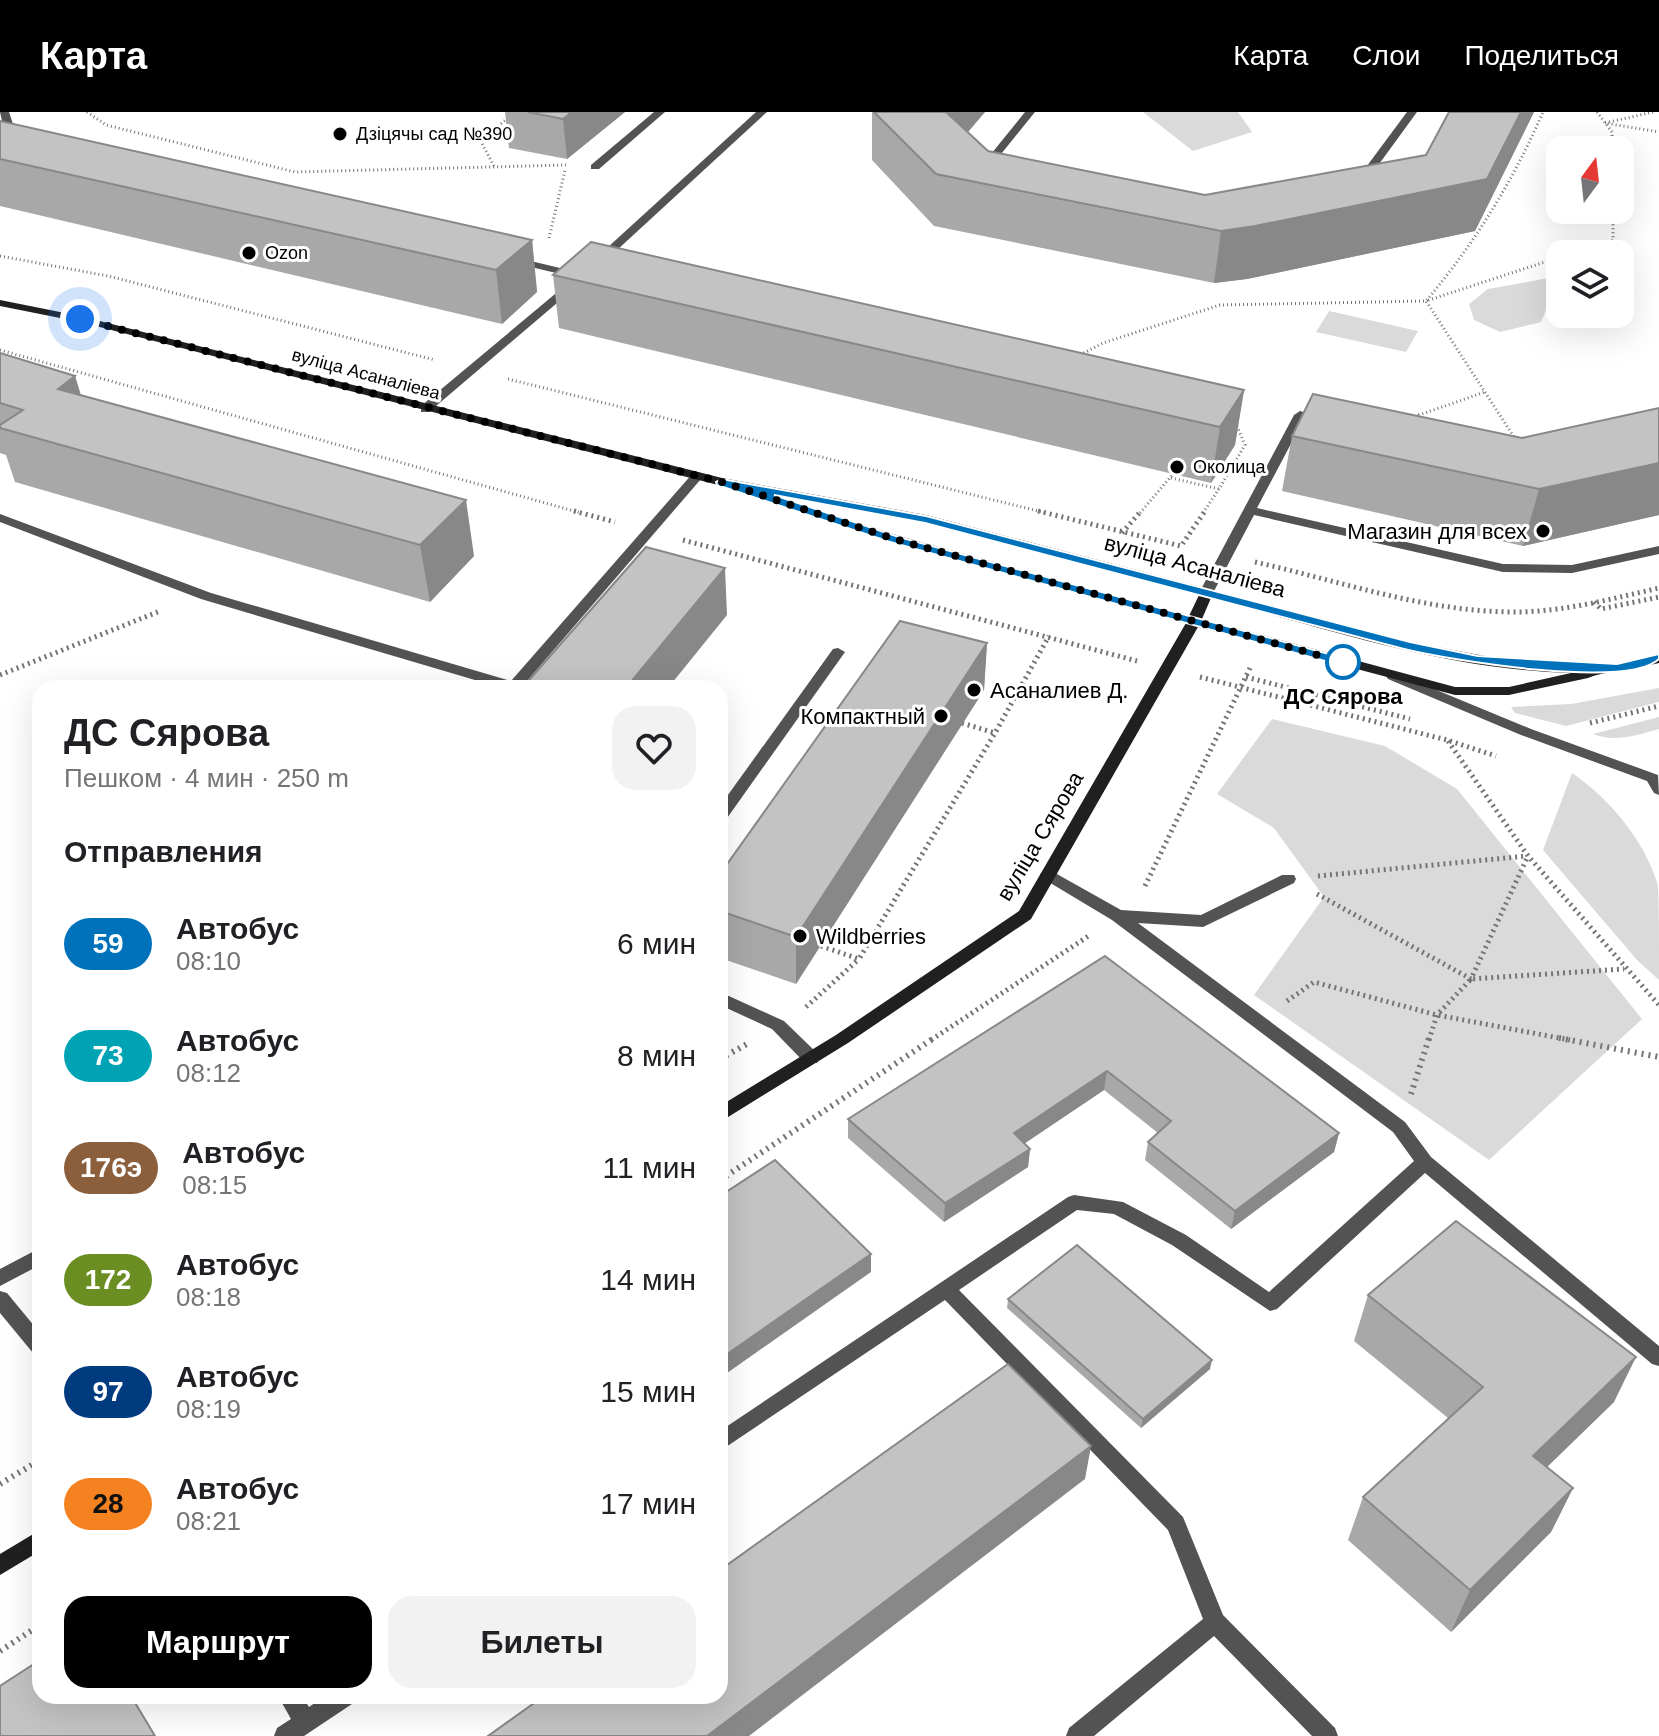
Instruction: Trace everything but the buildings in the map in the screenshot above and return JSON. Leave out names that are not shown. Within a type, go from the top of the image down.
[{"type":"main road","name":"вуліца Асаналіева","points":[[0,303],[80,319],[722,482],[926,519],[1409,646],[1478,661],[1617,668]]},
{"type":"main road","name":"вуліца Асаналіева","points":[[722,482],[894,539],[1455,691],[1509,691],[1659,659]]},
{"type":"main road","name":"вуліца Сярова","points":[[728,1110],[1025,915],[1194,621],[1206,593]]},
{"type":"main road","points":[[0,1565],[32,1545]]},
{"type":"lane","points":[[4,112],[13,137],[33,152]]},
{"type":"lane","points":[[595,167],[660,112]]},
{"type":"lane","points":[[425,409],[583,276],[762,112]]},
{"type":"lane","points":[[1011,185],[1001,179],[992,159],[1030,112]]},
{"type":"lane","points":[[1356,184],[1366,178],[1412,112]]},
{"type":"lane","points":[[496,256],[583,276]]},
{"type":"lane","points":[[1206,593],[1300,415],[1331,421]]},
{"type":"lane","points":[[521,680],[697,476]]},
{"type":"lane","points":[[1249,510],[1503,568],[1572,569],[1659,550]]},
{"type":"lane","points":[[0,518],[206,596],[487,680]]},
{"type":"lane","points":[[728,806],[838,652]]},
{"type":"lane","points":[[1393,676],[1526,732],[1657,781]]},
{"type":"lane","points":[[1048,874],[1118,916],[1399,1127],[1425,1162],[1659,1358]]},
{"type":"lane","points":[[1118,916],[1203,921],[1288,879]]},
{"type":"lane","points":[[728,1002],[778,1025],[811,1058]]},
{"type":"lane","points":[[728,1437],[1074,1202],[1117,1207],[1179,1240],[1270,1303],[1425,1162]]},
{"type":"lane","points":[[0,1278],[32,1260]]},
{"type":"lane","points":[[946,1289],[1176,1524],[1215,1622],[1327,1736]]},
{"type":"lane","points":[[0,1299],[32,1337]]},
{"type":"lane","points":[[1077,1736],[1215,1622]]},
{"type":"lane","points":[[294,1704],[306,1722]]},
{"type":"lane","points":[[285,1736],[332,1704]]},
{"type":"path","points":[[87,112],[106,125],[295,172],[567,165],[542,266]]},
{"type":"path","points":[[494,166],[480,140],[516,112]]},
{"type":"path","points":[[1426,301],[1457,266],[1528,150],[1543,112]]},
{"type":"path","points":[[1597,112],[1612,136]]},
{"type":"path","points":[[1605,123],[1653,112]]},
{"type":"path","points":[[1605,123],[1659,132]]},
{"type":"path","points":[[0,256],[108,276],[441,361]]},
{"type":"path","points":[[1076,358],[1103,343],[1220,305],[1426,301],[1546,262]]},
{"type":"path","points":[[1426,301],[1521,448]]},
{"type":"path","points":[[0,350],[648,531],[1140,661]]},
{"type":"path","points":[[504,378],[1181,546],[1245,445],[1232,415]]},
{"type":"path","points":[[1414,426],[1419,415],[1485,392]]},
{"type":"path","points":[[1122,533],[1172,476],[1219,489]]},
{"type":"path","points":[[1254,562],[1442,605],[1503,611],[1550,610],[1659,588]]},
{"type":"path","points":[[0,675],[119,625],[206,596]]},
{"type":"path","points":[[1594,602],[1601,609],[1659,597]]},
{"type":"path","points":[[821,946],[859,959],[995,733],[1049,636]]},
{"type":"path","points":[[728,1175],[1118,916],[1147,883],[1252,664]]},
{"type":"path","points":[[1199,677],[1447,740],[1528,856],[1659,1005]]},
{"type":"path","points":[[1246,677],[1421,722]]},
{"type":"path","points":[[1582,724],[1659,706]]},
{"type":"path","points":[[962,723],[995,733]]},
{"type":"path","points":[[1288,879],[1528,856]]},
{"type":"path","points":[[1399,1127],[1437,1015],[1471,979],[1528,856]]},
{"type":"path","points":[[1288,879],[1471,979],[1625,969]]},
{"type":"path","points":[[1256,1022],[1314,982],[1437,1015],[1659,1057]]},
{"type":"path","points":[[0,1484],[32,1465]]},
{"type":"path","points":[[0,1651],[32,1630]]},
{"type":"shaded area","points":[[1143,112],[1238,112],[1252,132],[1193,151]]},
{"type":"shaded area","points":[[1546,279],[1546,310],[1541,322],[1500,332],[1474,320],[1469,304],[1488,289]]},
{"type":"shaded area","points":[[1329,311],[1418,331],[1406,352],[1316,332]]},
{"type":"shaded area","points":[[1659,688],[1659,702],[1566,726],[1515,713],[1511,707],[1571,704]]},
{"type":"shaded area","points":[[1659,717],[1659,729],[1642,734],[1618,738],[1593,734]]},
{"type":"shaded area","points":[[1272,719],[1385,746],[1457,789],[1642,1019],[1489,1160],[1254,995],[1324,897],[1274,828],[1217,794]]},
{"type":"shaded area","points":[[1572,773],[1600,795],[1624,822],[1652,869],[1658,886],[1659,980],[1637,960],[1543,850]]},
{"type":"bus line","name":"59","points":[[1347,663],[894,539],[722,482],[926,519],[1409,646],[1478,661],[1617,668],[1659,659]]},
{"type":"place","name":"Дзіцячы сад №390","points":[[340,134]]},
{"type":"place","name":"Ozon","points":[[249,253]]},
{"type":"place","name":"Околица","points":[[1177,467]]},
{"type":"place","name":"Магазин для всех","points":[[1543,531]]},
{"type":"place","name":"ДС Сярова","points":[[1343,662]]},
{"type":"place","name":"Асаналиев Д.","points":[[974,690]]},
{"type":"place","name":"Компактный","points":[[941,716]]},
{"type":"place","name":"Wildberries","points":[[800,936]]},
{"type":"route","points":[[80,319],[722,482],[894,539],[1347,663],[1343,662]]}]
